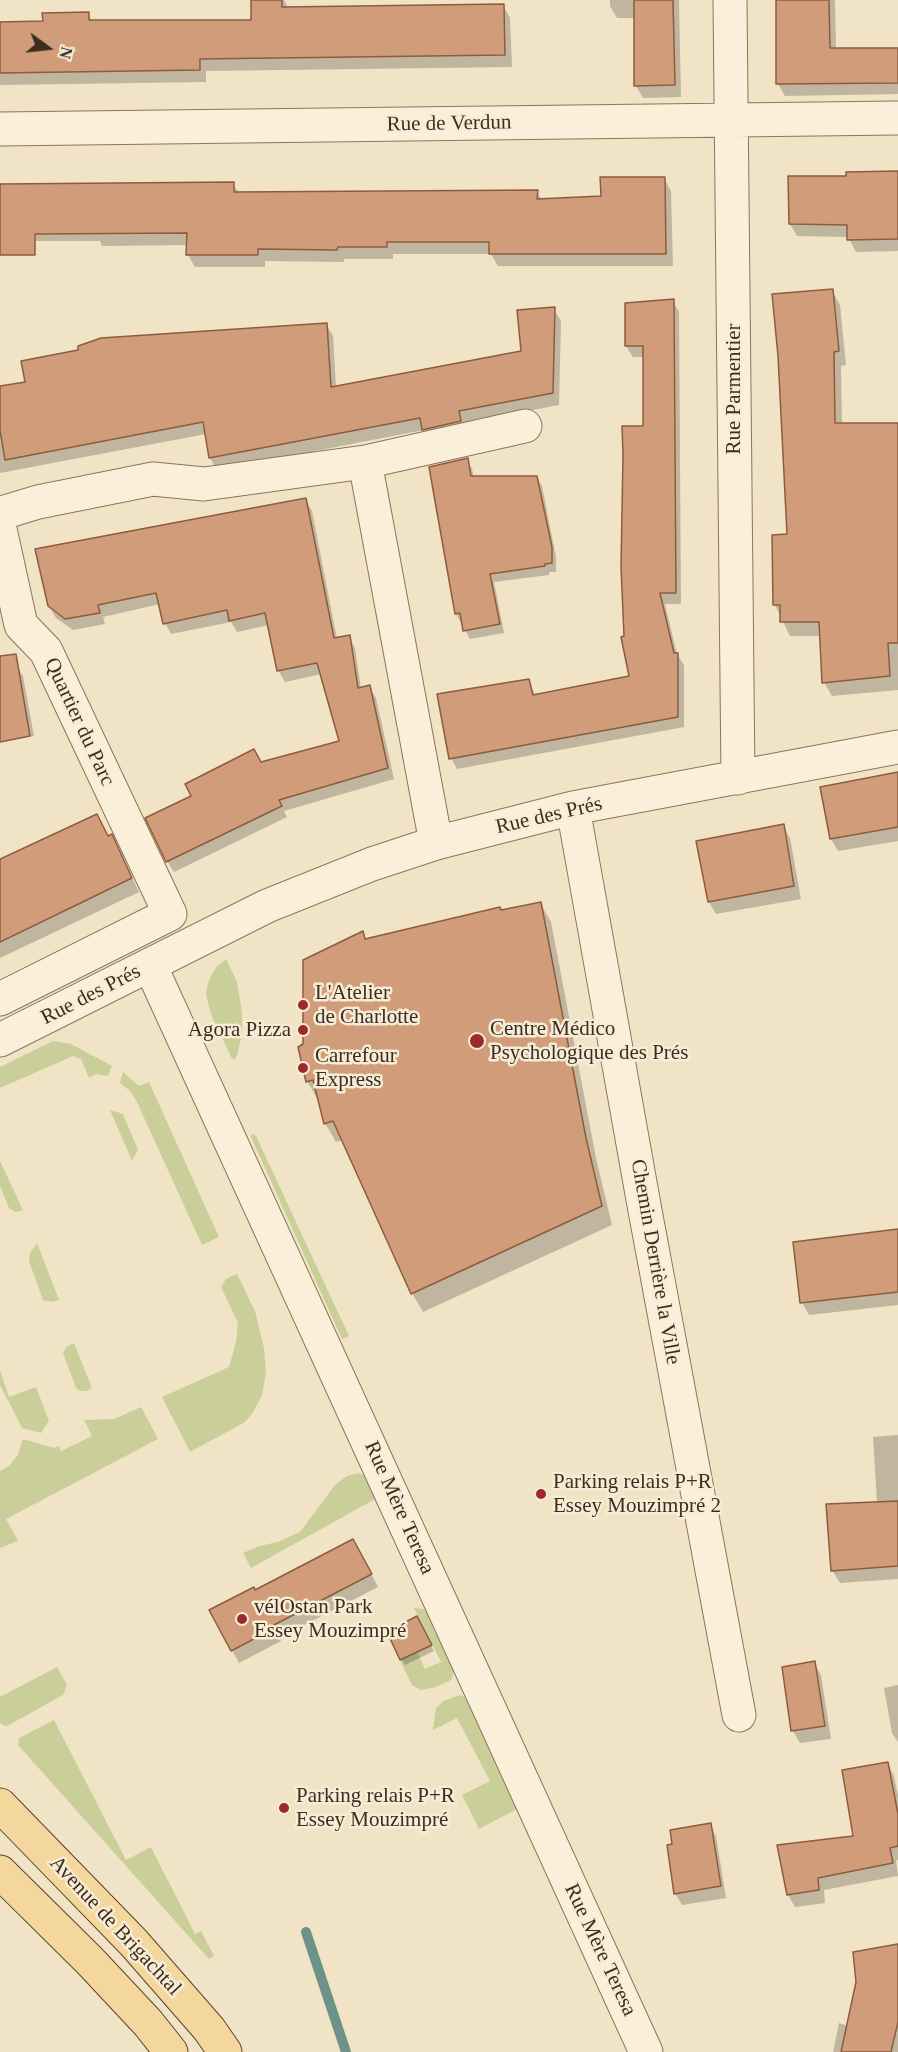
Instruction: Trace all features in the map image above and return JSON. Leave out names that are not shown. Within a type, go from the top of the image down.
[{"type":"main road","name":"Avenue de Brigachtal","points":[[0,1805],[134,1943],[209,2029],[225,2052]]},
{"type":"main road","name":"Avenue de Brigachtal","points":[[0,1872],[90,1960],[148,2023],[171,2052]]},
{"type":"street","name":"Rue Parmentier","points":[[730,0],[738,778]]},
{"type":"street","name":"Rue de Verdun","points":[[0,129],[898,118]]},
{"type":"street","name":"Quartier du Parc","points":[[170,914],[46,651],[21,625],[1,518],[38,502],[153,479],[204,484],[365,462],[525,426]]},
{"type":"street","points":[[365,462],[436,843]]},
{"type":"street","name":"Rue des Prés","points":[[0,1040],[267,906],[372,864],[436,843],[573,808],[898,747]]},
{"type":"street","name":"Chemin Derrière la Ville","points":[[573,808],[648,1228],[739,1715]]},
{"type":"street","name":"Rue des Prés","points":[[0,999],[170,914]]},
{"type":"street","points":[[170,914],[213,933]]},
{"type":"street","points":[[94,952],[150,965]]},
{"type":"street","name":"Rue Mère Teresa","points":[[150,965],[646,2052]]},
{"type":"green space","points":[[226,959],[237,982],[242,1013],[242,1034],[235,1059],[232,1059],[211,1014],[206,995],[211,976],[217,966]]},
{"type":"green space","points":[[53,1041],[71,1044],[112,1066],[108,1076],[96,1074],[89,1078],[81,1059],[73,1056],[0,1088],[0,1067]]},
{"type":"green space","points":[[123,1072],[139,1086],[149,1082],[219,1237],[202,1245],[136,1100],[120,1083]]},
{"type":"green space","points":[[110,1110],[123,1114],[138,1150],[132,1161]]},
{"type":"green space","points":[[252,1134],[256,1136],[349,1336],[342,1339],[251,1137]]},
{"type":"green space","points":[[0,1161],[23,1210],[16,1212],[9,1208],[0,1186]]},
{"type":"green space","points":[[37,1243],[59,1300],[51,1302],[43,1300],[29,1261],[30,1253]]},
{"type":"green space","points":[[237,1274],[255,1311],[264,1348],[266,1372],[262,1396],[245,1422],[190,1452],[162,1397],[229,1367],[236,1342],[238,1323],[221,1287],[226,1279]]},
{"type":"green space","points":[[74,1343],[92,1388],[86,1391],[76,1388],[63,1353],[66,1347]]},
{"type":"green space","points":[[0,1370],[9,1397],[36,1387],[49,1421],[41,1433],[22,1428],[0,1385]]},
{"type":"green space","points":[[141,1407],[158,1439],[6,1519],[18,1541],[0,1548],[0,1471],[9,1466],[18,1455],[23,1439],[54,1448],[59,1446],[61,1451],[92,1436],[84,1420],[114,1419]]},
{"type":"green space","points":[[358,1473],[368,1477],[377,1498],[251,1568],[243,1553],[300,1532],[335,1485],[347,1476]]},
{"type":"green space","points":[[414,1608],[423,1609],[429,1613],[453,1663],[454,1671],[451,1680],[436,1687],[421,1690],[412,1685],[400,1660],[417,1652],[425,1669],[441,1662]]},
{"type":"green space","points":[[57,1667],[67,1685],[63,1695],[9,1725],[5,1726],[0,1723],[0,1697]]},
{"type":"green space","points":[[460,1695],[465,1697],[517,1809],[479,1829],[462,1795],[490,1781],[457,1718],[433,1730],[436,1708],[443,1701]]},
{"type":"green space","points":[[54,1720],[126,1860],[151,1847],[195,1934],[201,1931],[214,1956],[209,1959],[18,1745],[19,1738]]},
{"type":"building","points":[[251,0],[282,0],[282,7],[504,4],[505,55],[200,59],[200,70],[0,73],[0,22],[43,21],[42,13],[89,12],[89,20],[251,20]]},
{"type":"building","points":[[634,0],[673,0],[675,85],[634,86]]},
{"type":"building","points":[[776,0],[829,0],[830,48],[898,48],[898,83],[776,84]]},
{"type":"building","points":[[898,171],[898,239],[847,240],[847,225],[789,224],[788,176],[846,176],[846,172]]},
{"type":"building","points":[[600,177],[665,177],[666,254],[489,254],[489,242],[387,242],[387,247],[338,247],[337,250],[258,249],[258,255],[186,255],[187,233],[35,234],[35,255],[0,255],[0,184],[234,182],[234,192],[538,190],[537,199],[601,196]]},
{"type":"building","points":[[833,289],[839,351],[834,352],[835,423],[898,423],[898,643],[888,643],[890,676],[822,683],[819,622],[780,622],[780,605],[773,605],[772,535],[787,534],[778,356],[772,294]]},
{"type":"building","points":[[674,299],[676,593],[660,593],[674,653],[678,653],[678,717],[449,759],[437,694],[529,679],[533,695],[629,676],[621,637],[624,636],[621,567],[622,426],[643,426],[643,346],[625,346],[625,303]]},
{"type":"building","points":[[555,307],[553,393],[459,411],[461,421],[422,430],[420,418],[209,458],[203,422],[5,460],[0,430],[0,386],[25,382],[21,361],[78,350],[78,346],[101,338],[327,323],[331,387],[521,351],[517,310]]},
{"type":"building","points":[[468,458],[471,476],[537,476],[552,547],[552,563],[490,574],[500,624],[463,631],[460,613],[455,614],[429,467]]},
{"type":"building","points":[[306,498],[334,638],[350,635],[358,688],[370,685],[388,768],[279,800],[282,806],[166,862],[145,818],[191,796],[185,784],[254,749],[261,762],[339,741],[317,663],[277,671],[265,613],[229,621],[227,610],[163,624],[156,593],[98,605],[100,613],[65,619],[48,606],[35,549]]},
{"type":"building","points":[[16,654],[30,736],[0,742],[0,656]]},
{"type":"building","points":[[898,772],[898,827],[830,839],[820,787]]},
{"type":"building","points":[[97,814],[108,836],[112,834],[132,878],[0,942],[0,859]]},
{"type":"building","points":[[784,824],[794,886],[708,902],[696,841]]},
{"type":"building","points":[[541,902],[586,1138],[602,1206],[411,1294],[333,1121],[324,1124],[313,1080],[306,1082],[298,1047],[303,1044],[303,960],[363,931],[365,939],[500,907],[501,910]]},
{"type":"building","points":[[898,1229],[898,1292],[800,1303],[793,1242]]},
{"type":"building","points":[[898,1501],[898,1566],[831,1571],[826,1504]]},
{"type":"building","points":[[353,1539],[372,1574],[274,1625],[275,1628],[231,1651],[209,1610],[254,1587],[255,1590]]},
{"type":"building","points":[[417,1616],[432,1645],[400,1660],[387,1632]]},
{"type":"building","points":[[815,1661],[825,1726],[791,1731],[782,1667]]},
{"type":"building","points":[[888,1762],[898,1814],[898,1846],[890,1848],[893,1863],[818,1878],[819,1890],[787,1895],[777,1845],[853,1836],[842,1770]]},
{"type":"building","points":[[711,1823],[721,1886],[674,1894],[667,1845],[672,1844],[670,1830]]},
{"type":"building","points":[[898,1944],[898,2022],[891,2052],[841,2052],[856,1982],[853,1952]]},
{"type":"waterway","points":[[306,1932],[346,2052]]},
{"type":"place","name":"L'Atelier de Charlotte","points":[[303,1005]]},
{"type":"place","name":"Agora Pizza","points":[[303,1030]]},
{"type":"place","name":"Centre Médico Psychologique des Prés","points":[[477,1041]]},
{"type":"place","name":"Carrefour Express","points":[[303,1068]]},
{"type":"place","name":"Parking relais P+R Essey Mouzimpré 2","points":[[541,1494]]},
{"type":"place","name":"vélOstan Park Essey Mouzimpré","points":[[242,1619]]},
{"type":"place","name":"Parking relais P+R Essey Mouzimpré","points":[[284,1808]]}]
